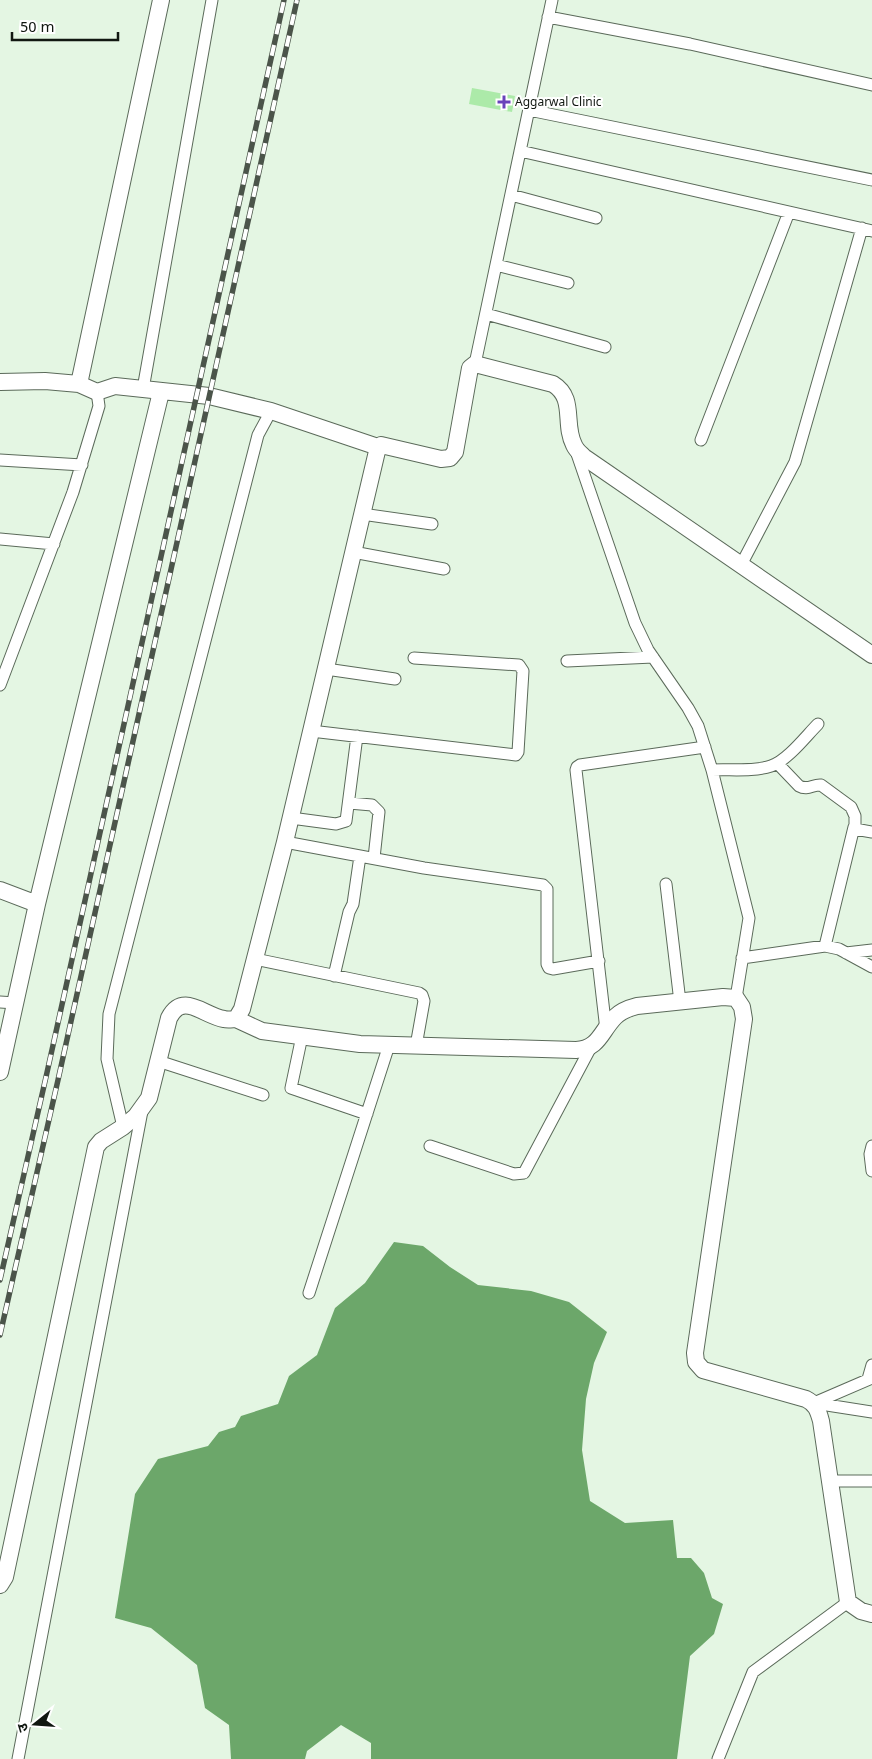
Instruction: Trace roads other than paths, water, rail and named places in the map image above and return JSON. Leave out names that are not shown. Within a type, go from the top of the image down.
[{"type":"main road","points":[[79,384],[161,0]]},
{"type":"main road","points":[[0,382],[45,381],[79,384],[97,392],[116,386],[209,396],[271,412],[378,447],[381,445],[441,459],[450,458],[455,452],[470,368],[475,364],[553,384],[561,389],[566,398],[570,436],[574,447],[584,457],[872,656]]},
{"type":"main road","points":[[0,1072],[7,1003],[37,904],[161,392]]},
{"type":"main road","points":[[236,1019],[242,1009],[291,818],[378,447]]},
{"type":"main road","points":[[0,890],[37,904]]},
{"type":"main road","points":[[0,1585],[5,1577],[96,1147],[100,1141],[123,1127],[142,1109],[149,1098],[169,1018],[173,1010],[180,1006],[188,1005],[224,1019],[236,1019],[262,1031],[360,1044],[576,1050],[590,1047],[606,1030],[613,1018],[636,1006],[722,997],[736,998],[742,1007],[744,1019],[695,1353],[696,1362],[703,1370],[806,1399],[814,1403],[821,1421],[848,1602],[861,1611],[872,1614]]},
{"type":"street","points":[[143,389],[212,0]]},
{"type":"street","points":[[475,364],[552,0]]},
{"type":"street","points":[[548,17],[690,44],[872,84]]},
{"type":"street","points":[[529,110],[872,180]]},
{"type":"street","points":[[520,151],[867,230],[795,462],[741,565]]},
{"type":"street","points":[[511,195],[596,218]]},
{"type":"street","points":[[701,440],[789,212]]},
{"type":"street","points":[[496,265],[568,283]]},
{"type":"street","points":[[486,314],[605,348]]},
{"type":"street","points":[[0,685],[3,670],[54,544],[82,465],[99,406],[97,392]]},
{"type":"street","points":[[123,1127],[106,1059],[109,1014],[258,435],[271,412]]},
{"type":"street","points":[[574,447],[632,616],[642,639],[688,708],[698,726],[705,746],[747,909],[748,928],[736,998]]},
{"type":"street","points":[[0,460],[82,465]]},
{"type":"street","points":[[362,514],[432,524]]},
{"type":"street","points":[[0,538],[54,544]]},
{"type":"street","points":[[353,552],[444,569]]},
{"type":"street","points":[[567,661],[653,657]]},
{"type":"street","points":[[311,731],[516,755],[518,752],[523,671],[519,665],[414,658]]},
{"type":"street","points":[[326,669],[395,679]]},
{"type":"street","points":[[712,770],[762,768],[777,763],[818,724]]},
{"type":"street","points":[[291,818],[336,824],[346,821],[357,736]]},
{"type":"street","points":[[606,1030],[577,767],[705,746]]},
{"type":"street","points":[[777,763],[798,786],[806,789],[819,784],[851,807],[856,816],[825,946]]},
{"type":"street","points":[[349,803],[372,805],[378,809],[374,858]]},
{"type":"street","points":[[854,827],[858,830],[872,832]]},
{"type":"street","points":[[285,842],[424,868],[546,886],[547,964],[549,968],[553,969],[599,961]]},
{"type":"street","points":[[334,976],[349,912],[353,904],[360,856]]},
{"type":"street","points":[[666,884],[680,1002]]},
{"type":"street","points":[[742,958],[825,946],[838,949],[872,967]]},
{"type":"street","points":[[846,953],[872,950]]},
{"type":"street","points":[[255,959],[421,994],[424,1001],[416,1046]]},
{"type":"street","points":[[302,1036],[291,1088],[367,1114]]},
{"type":"street","points":[[309,1293],[390,1045]]},
{"type":"street","points":[[430,1146],[514,1174],[524,1173],[590,1047]]},
{"type":"street","points":[[158,1061],[263,1095]]},
{"type":"street","points":[[18,1759],[142,1109]]},
{"type":"street","points":[[872,1146],[870,1154],[872,1171]]},
{"type":"street","points":[[814,1403],[870,1379],[872,1365]]},
{"type":"street","points":[[814,1403],[872,1412]]},
{"type":"street","points":[[830,1480],[872,1481]]},
{"type":"street","points":[[718,1759],[753,1672],[848,1602]]},
{"type":"railway","points":[[0,1280],[284,0]]},
{"type":"railway","points":[[0,1335],[297,0]]},
{"type":"place","name":"Aggarwal Clinic","points":[[504,102]]}]
